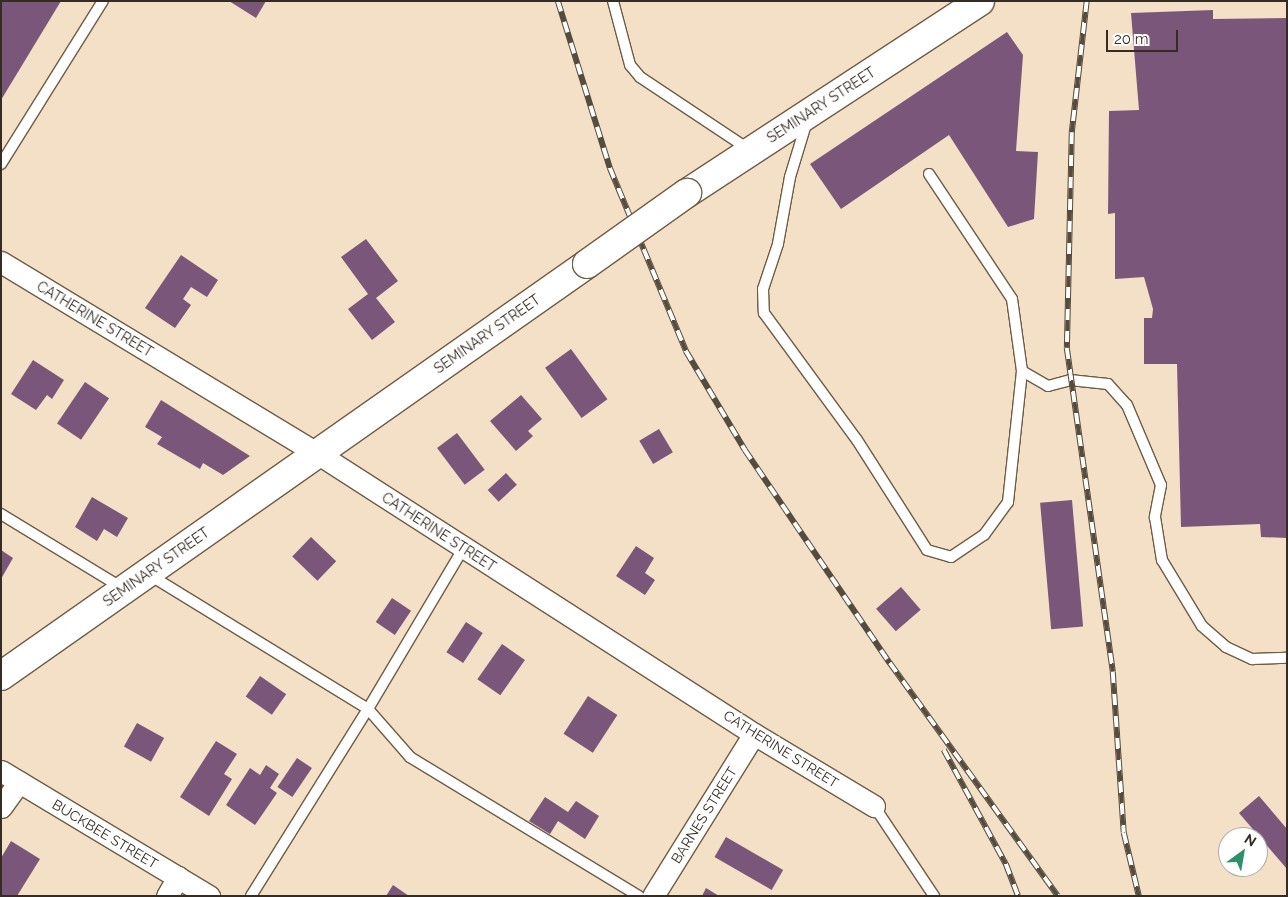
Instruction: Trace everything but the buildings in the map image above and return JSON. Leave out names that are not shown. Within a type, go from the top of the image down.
[{"type":"street","name":"SEMINARY STREET","points":[[1,676],[687,193],[980,1]]},
{"type":"street","name":"CATHERINE STREET","points":[[1,262],[317,453],[754,734],[874,806]]},
{"type":"street","name":"BARNES STREET","points":[[653,896],[754,734]]},
{"type":"street","points":[[1,807],[10,777]]},
{"type":"street","name":"BUCKBEE STREET","points":[[10,777],[209,896]]},
{"type":"street","points":[[167,896],[178,877]]},
{"type":"lane","points":[[1,164],[103,1]]},
{"type":"lane","points":[[612,1],[630,65],[640,77],[751,151]]},
{"type":"lane","points":[[810,113],[790,177],[778,244],[763,289],[764,313],[857,440],[927,550],[951,557],[984,535],[1008,502],[1022,371],[1012,299],[929,174]]},
{"type":"lane","points":[[1022,371],[1048,386],[1070,380],[1108,384],[1127,405],[1161,485],[1155,517],[1162,560],[1202,626],[1226,647],[1252,659],[1287,658]]},
{"type":"lane","points":[[1,514],[124,589]]},
{"type":"lane","points":[[251,896],[368,709],[464,547]]},
{"type":"lane","points":[[148,573],[368,709],[410,756],[639,896]]},
{"type":"lane","points":[[874,806],[934,896]]},
{"type":"railway","points":[[558,1],[610,168],[686,351],[745,450],[890,663],[1058,896]]},
{"type":"railway","points":[[1087,1],[1072,133],[1067,348],[1113,672],[1124,833],[1139,896]]},
{"type":"railway","points":[[944,750],[1006,864],[1018,896]]}]
